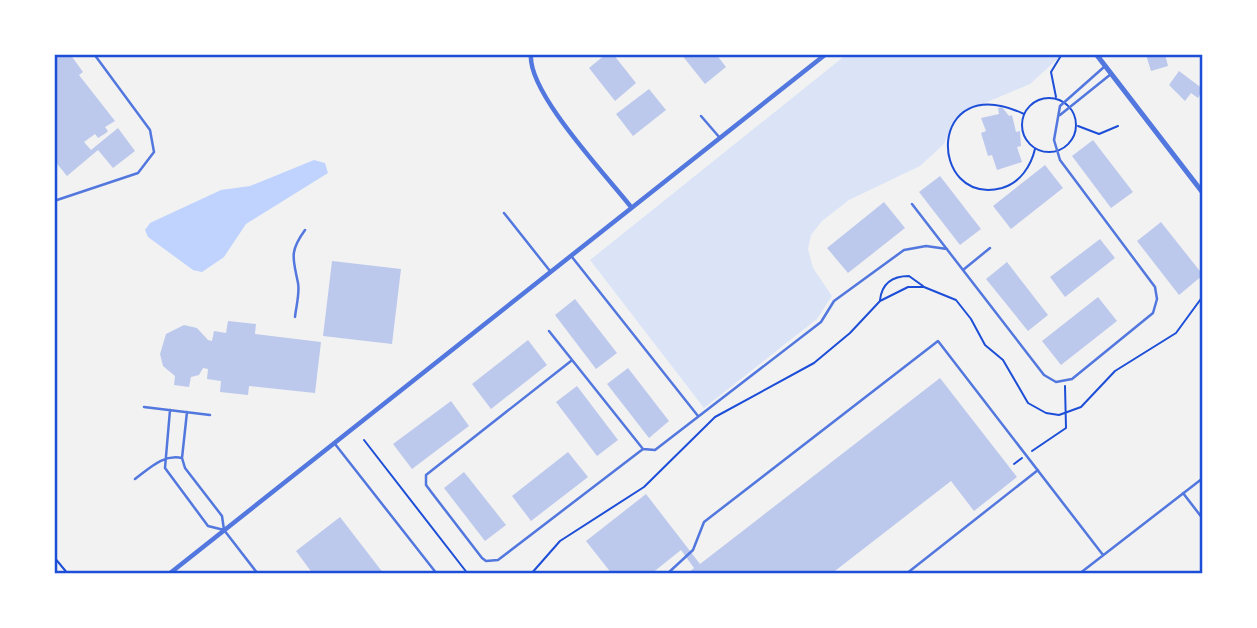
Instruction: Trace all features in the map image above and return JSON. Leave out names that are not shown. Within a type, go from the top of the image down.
[{"type":"street","points":[[531,54],[531,72],[544,98],[631,207]]},
{"type":"street","points":[[169,574],[826,54]]},
{"type":"street","points":[[1096,54],[1203,193]]},
{"type":"lane","points":[[55,200],[138,173],[154,152],[150,130],[94,54]]},
{"type":"lane","points":[[912,204],[1044,375],[1063,382],[1072,379],[1144,322],[1153,313],[1157,299],[1155,287],[1060,160],[1054,140],[1059,108],[1105,66]]},
{"type":"lane","points":[[1060,115],[1111,74]]},
{"type":"lane","points":[[701,116],[720,138]]},
{"type":"lane","points":[[504,213],[550,271]]},
{"type":"lane","points":[[295,317],[299,285],[294,271],[293,254],[295,244],[305,230]]},
{"type":"lane","points":[[572,360],[426,475],[426,485],[432,494],[486,561],[498,560],[643,449],[655,450],[821,322],[834,301],[904,250],[926,246],[947,249]]},
{"type":"lane","points":[[963,270],[990,248]]},
{"type":"lane","points":[[571,255],[698,416]]},
{"type":"lane","points":[[549,331],[643,449]]},
{"type":"lane","points":[[667,574],[693,550],[704,522],[938,341],[1103,555]]},
{"type":"lane","points":[[144,407],[210,415]]},
{"type":"lane","points":[[170,410],[163,458],[174,483],[208,526],[224,530]]},
{"type":"lane","points":[[187,412],[182,458],[190,475],[222,516],[224,530],[258,574]]},
{"type":"lane","points":[[334,443],[437,574]]},
{"type":"lane","points":[[135,479],[163,458],[182,458]]},
{"type":"lane","points":[[906,574],[1038,470]]},
{"type":"lane","points":[[1079,574],[1203,478]]},
{"type":"lane","points":[[1183,493],[1203,519]]},
{"type":"path","points":[[1056,98],[1051,72],[1062,54]]},
{"type":"path","points":[[1024,114],[994,103],[979,104],[965,110],[954,121],[948,134],[949,163],[966,183],[992,190],[1017,180],[1027,170],[1035,149]]},
{"type":"path","points":[[1077,126],[1099,134],[1118,126]]},
{"type":"path","points":[[880,301],[884,285],[900,276],[918,280],[924,287]]},
{"type":"path","points":[[1014,464],[1066,428],[1067,393],[1063,382]]},
{"type":"path","points":[[364,440],[468,574]]},
{"type":"path","points":[[54,557],[68,574]]},
{"type":"shaded area","points":[[847,54],[1063,54],[1030,84],[966,111],[952,124],[944,144],[920,166],[849,200],[822,221],[811,235],[808,249],[813,268],[832,296],[817,319],[704,408],[590,260]]},
{"type":"water","points":[[314,160],[325,163],[328,173],[246,224],[224,257],[202,272],[193,270],[148,237],[145,230],[150,223],[221,190],[250,186]]},
{"type":"building","points":[[54,54],[70,54],[83,72],[79,75],[115,121],[105,127],[108,131],[106,133],[98,138],[95,134],[84,142],[91,150],[118,128],[135,151],[113,168],[98,150],[67,176],[54,160]]},
{"type":"building","points":[[606,54],[613,54],[636,83],[615,101],[589,68]]},
{"type":"building","points":[[681,54],[716,54],[726,67],[705,84]]},
{"type":"building","points":[[1165,54],[1168,66],[1151,71],[1146,55]]},
{"type":"building","points":[[1179,71],[1203,89],[1198,98],[1191,93],[1185,101],[1169,85]]},
{"type":"building","points":[[649,89],[666,110],[633,136],[616,114]]},
{"type":"building","points":[[1002,107],[1009,116],[1012,115],[1016,132],[1020,131],[1021,146],[1017,147],[1022,162],[997,170],[992,155],[988,156],[981,133],[986,131],[981,118],[999,114],[998,108]]},
{"type":"building","points":[[1093,140],[1133,192],[1111,208],[1072,156]]},
{"type":"building","points":[[1045,165],[1063,188],[1011,229],[993,206]]},
{"type":"building","points":[[940,176],[981,229],[960,245],[919,192]]},
{"type":"building","points":[[884,202],[905,228],[848,273],[827,248]]},
{"type":"building","points":[[1161,222],[1203,275],[1179,295],[1137,241]]},
{"type":"building","points":[[1100,239],[1115,258],[1065,297],[1050,277]]},
{"type":"building","points":[[332,261],[401,269],[392,344],[323,336]]},
{"type":"building","points":[[1007,262],[1048,315],[1028,331],[986,279]]},
{"type":"building","points":[[1098,297],[1117,321],[1061,365],[1042,341]]},
{"type":"building","points":[[575,299],[617,353],[596,369],[555,315]]},
{"type":"building","points":[[228,321],[256,324],[255,334],[321,342],[315,393],[249,386],[248,395],[220,392],[221,381],[207,379],[208,369],[203,368],[199,375],[191,377],[189,387],[174,385],[175,376],[163,366],[160,354],[166,334],[184,325],[197,328],[212,341],[214,331],[226,333]]},
{"type":"building","points":[[528,340],[547,365],[491,409],[472,384]]},
{"type":"building","points":[[628,368],[669,421],[649,438],[607,384]]},
{"type":"building","points":[[940,378],[1017,477],[974,511],[951,481],[831,574],[687,574],[694,568],[681,550],[651,574],[612,574],[586,541],[646,494],[700,564]]},
{"type":"building","points":[[577,386],[618,440],[597,456],[556,402]]},
{"type":"building","points":[[451,401],[469,426],[412,469],[393,444]]},
{"type":"building","points":[[568,452],[588,477],[531,521],[512,496]]},
{"type":"building","points":[[464,472],[506,525],[485,541],[444,488]]},
{"type":"building","points":[[340,517],[384,574],[313,574],[296,551]]}]
